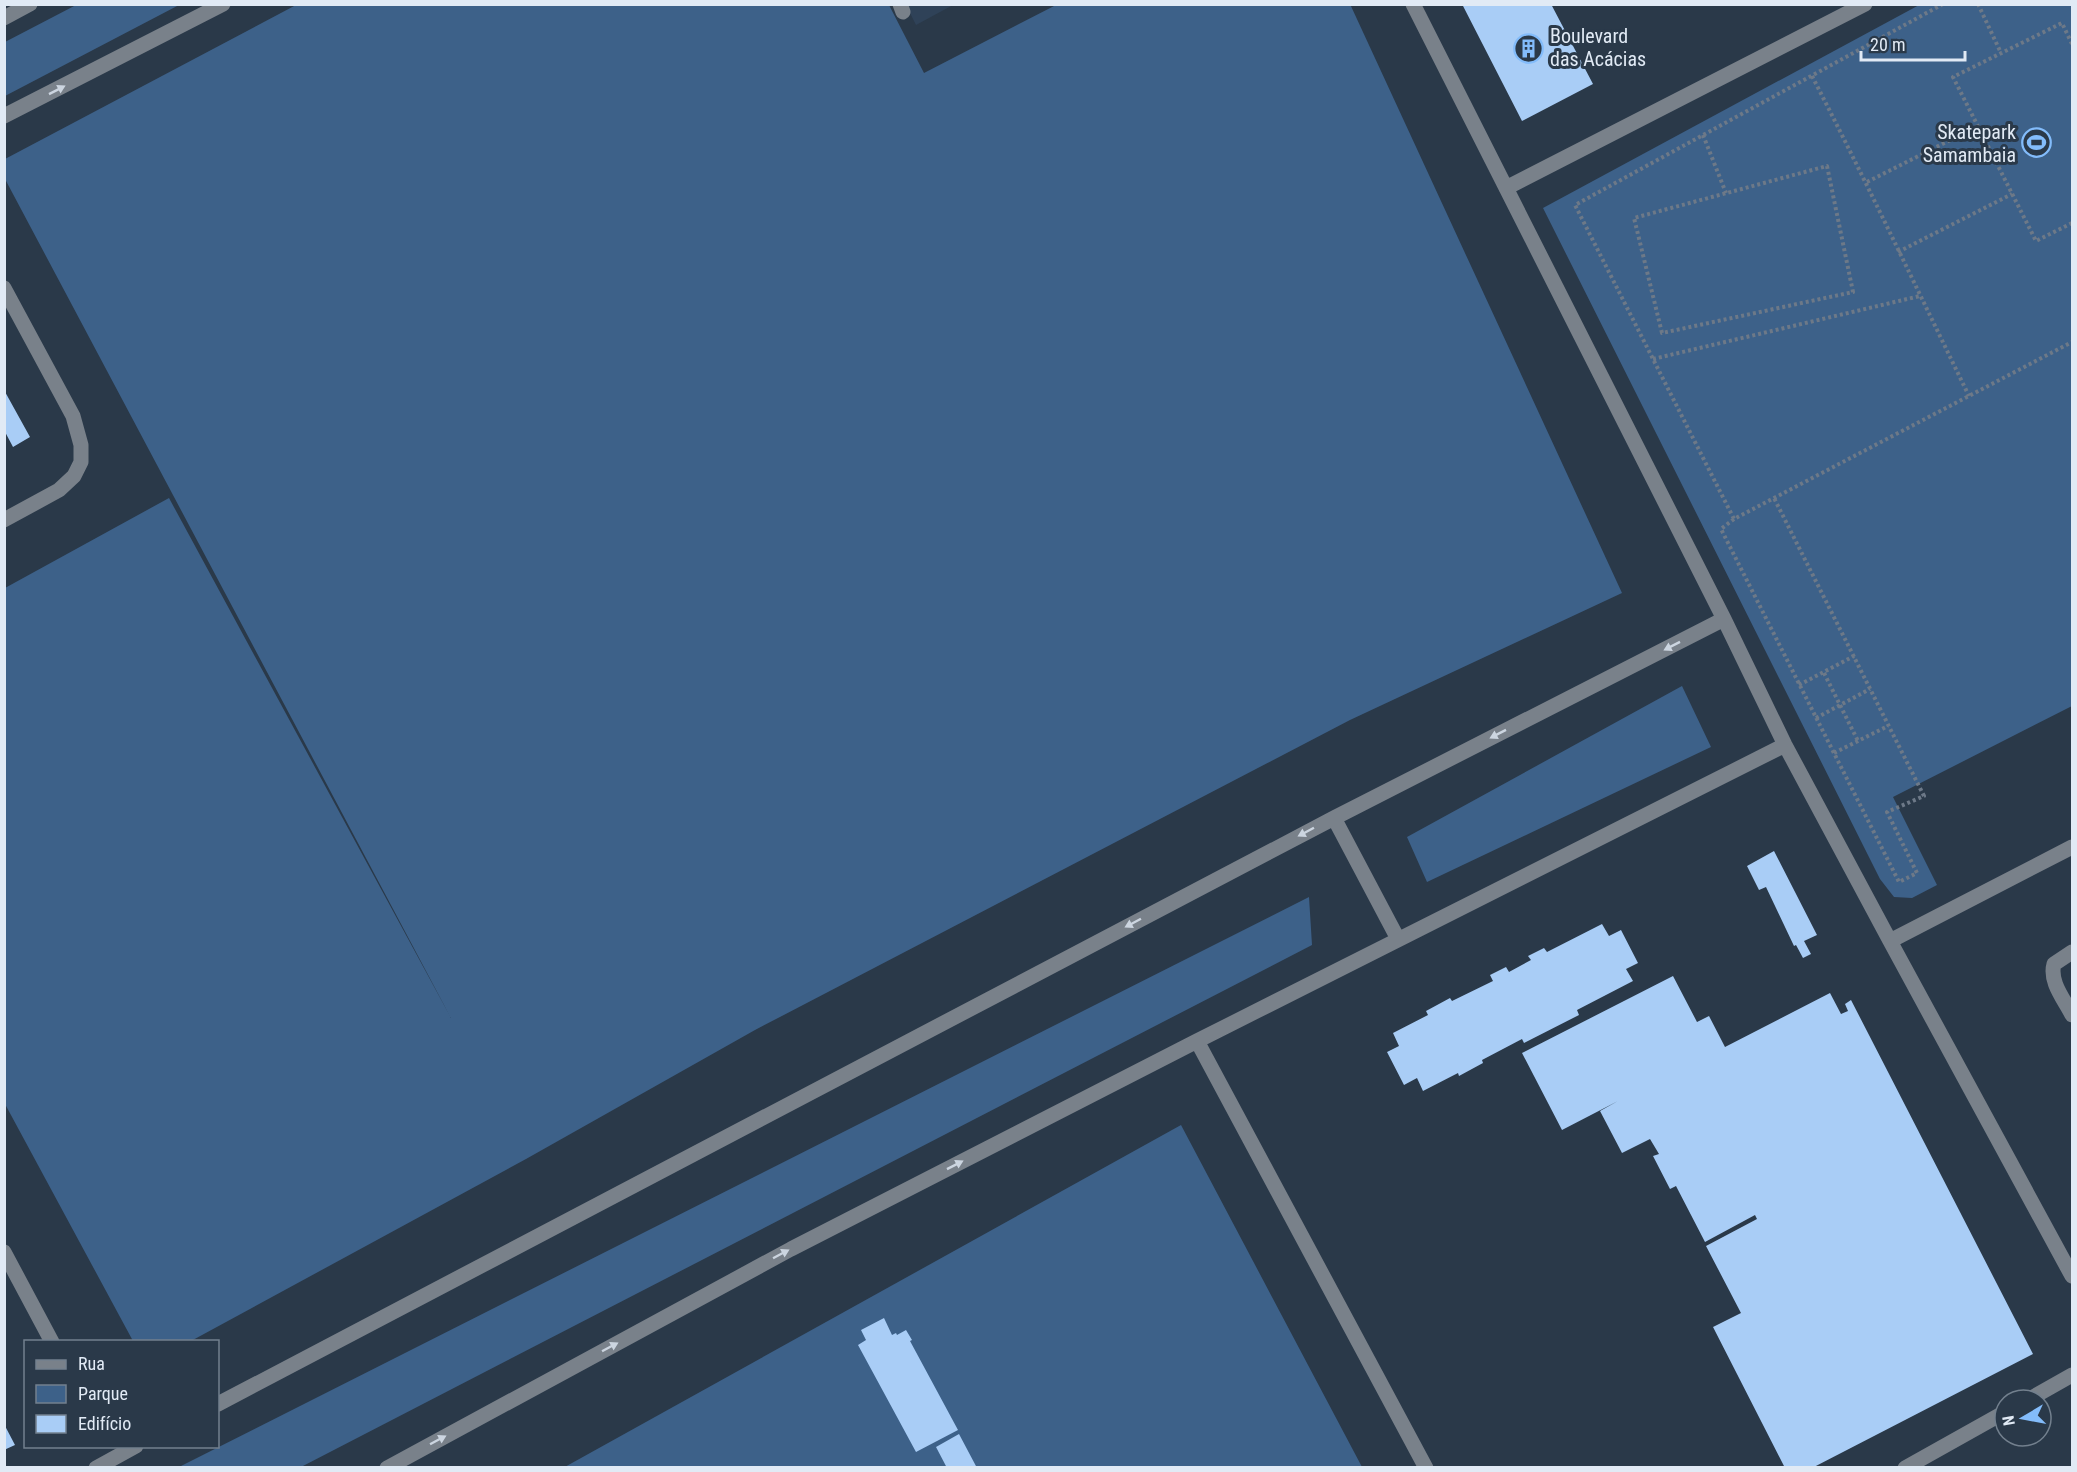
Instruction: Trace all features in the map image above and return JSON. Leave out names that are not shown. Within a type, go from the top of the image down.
[{"type":"street","points":[[4,18],[30,4]]},
{"type":"street","points":[[4,116],[223,4]]},
{"type":"street","points":[[1413,4],[1724,619],[1785,745],[2073,1276]]},
{"type":"street","points":[[1506,188],[1865,4]]},
{"type":"street","points":[[4,288],[73,416],[81,445],[81,462],[74,476],[59,490],[4,520]]},
{"type":"street","points":[[219,1403],[1334,818],[1724,619]]},
{"type":"street","points":[[387,1467],[791,1249],[1398,939],[1785,745]]},
{"type":"street","points":[[1334,818],[1398,939]]},
{"type":"street","points":[[1890,941],[2073,847]]},
{"type":"street","points":[[2073,952],[2054,964],[2052,970],[2053,979],[2073,1015]]},
{"type":"street","points":[[1197,1041],[1426,1467]]},
{"type":"street","points":[[4,1252],[51,1340]]},
{"type":"street","points":[[2050,1388],[2073,1375]]},
{"type":"street","points":[[1905,1467],[1993,1419]]},
{"type":"street","points":[[96,1467],[132,1448]]},
{"type":"path","points":[[1734,519],[1575,204],[1943,4]]},
{"type":"path","points":[[1978,4],[2001,53]]},
{"type":"path","points":[[2073,44],[2062,23],[1953,77],[2036,241],[2073,223]]},
{"type":"path","points":[[1812,76],[1867,182],[1898,252],[1969,396]]},
{"type":"path","points":[[1867,182],[1978,126]]},
{"type":"path","points":[[1703,135],[1726,193]]},
{"type":"path","points":[[1827,166],[1853,292],[1662,333],[1634,218],[1726,193],[1827,166]]},
{"type":"path","points":[[1898,252],[2012,194]]},
{"type":"path","points":[[1653,359],[1920,296]]},
{"type":"path","points":[[1774,498],[1924,796],[1887,812],[1917,873],[1899,882],[1721,529],[1734,519],[1774,498],[1969,396],[2073,342]]},
{"type":"path","points":[[1799,685],[1854,656]]},
{"type":"path","points":[[1824,672],[1858,741]]},
{"type":"path","points":[[1816,718],[1870,689]]},
{"type":"path","points":[[1834,753],[1888,726]]},
{"type":"shaded area","points":[[906,5],[953,5],[916,25]]},
{"type":"green space","points":[[78,4],[179,5],[5,96],[5,42]]},
{"type":"green space","points":[[1350,4],[1622,593],[1350,720],[755,1030],[526,1159],[193,1340],[132,1340],[5,1104],[5,588],[169,498],[451,1018],[5,179],[5,159],[296,5],[889,5],[924,73],[1056,5]]},
{"type":"green space","points":[[1921,4],[2072,5],[2072,706],[1893,797],[1937,885],[1912,898],[1894,897],[1880,879],[1543,208]]},
{"type":"green space","points":[[1682,686],[1711,747],[1427,882],[1407,837]]},
{"type":"green space","points":[[1309,897],[1312,945],[301,1467],[182,1468],[181,1466]]},
{"type":"green space","points":[[1181,1125],[1362,1467],[563,1468]]},
{"type":"building","name":"Boulevard das Acácias","points":[[1462,4],[1551,4],[1593,84],[1522,121]]},
{"type":"building","points":[[4,390],[30,437],[13,447],[4,430]]},
{"type":"building","points":[[1774,851],[1817,935],[1804,941],[1811,954],[1803,958],[1796,945],[1794,946],[1766,887],[1759,890],[1747,866]]},
{"type":"building","points":[[1602,924],[1609,936],[1621,930],[1638,963],[1626,969],[1633,981],[1577,1010],[1579,1015],[1524,1043],[1522,1039],[1482,1060],[1483,1063],[1459,1076],[1458,1073],[1423,1091],[1417,1078],[1404,1085],[1387,1052],[1399,1046],[1393,1033],[1428,1015],[1426,1011],[1450,998],[1452,1001],[1493,981],[1490,975],[1506,967],[1509,972],[1531,960],[1528,956],[1544,948],[1547,952]]},
{"type":"building","points":[[1673,976],[1697,1022],[1709,1016],[1725,1047],[1830,993],[1841,1014],[1848,1011],[1845,1004],[1851,1000],[2033,1354],[1812,1468],[1785,1468],[1713,1327],[1741,1313],[1706,1246],[1757,1219],[1755,1215],[1705,1242],[1676,1186],[1670,1189],[1653,1156],[1659,1154],[1650,1139],[1622,1153],[1600,1111],[1618,1101],[1562,1130],[1522,1053]]},
{"type":"building","points":[[884,1318],[892,1335],[906,1330],[958,1430],[916,1452],[858,1345],[866,1340],[861,1330]]},
{"type":"building","points":[[4,1424],[15,1445],[4,1450]]},
{"type":"building","points":[[959,1434],[977,1468],[947,1468],[936,1447]]},
{"type":"place","name":"Boulevard das Acácias","points":[[1529,48]]},
{"type":"place","name":"Skatepark Samambaia","points":[[2037,143]]}]
